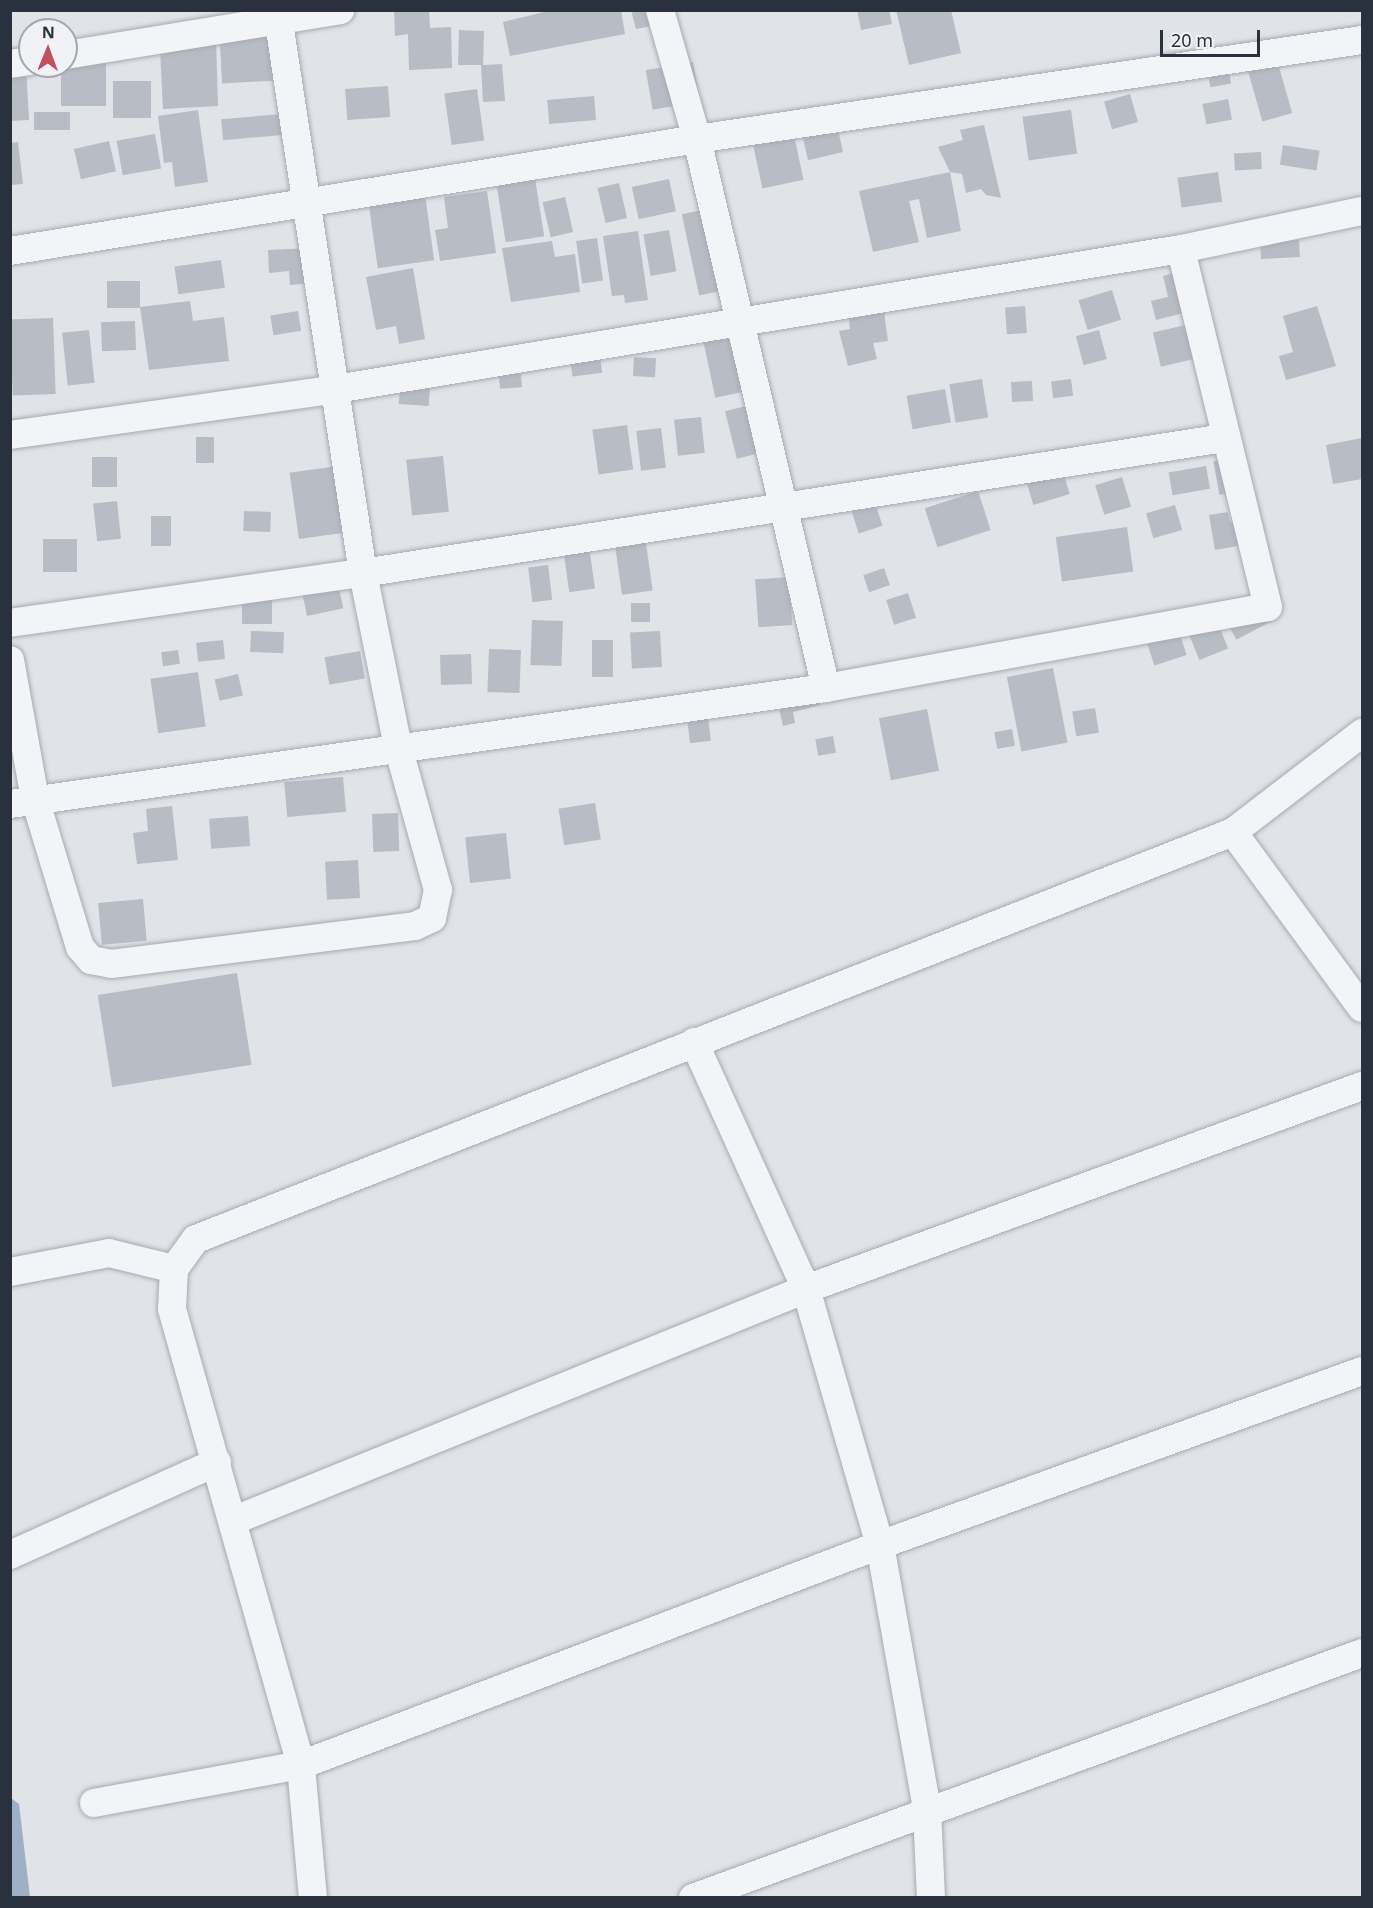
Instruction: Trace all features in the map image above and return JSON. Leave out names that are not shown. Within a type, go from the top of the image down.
[{"type":"street","points":[[78,53],[278,15],[339,10]]},
{"type":"street","points":[[660,10],[697,139],[780,505],[826,688]]},
{"type":"street","points":[[10,660],[23,802],[80,947],[91,960],[111,964],[415,926],[432,918],[438,890],[398,747],[363,573],[278,15]]},
{"type":"street","points":[[10,251],[697,139],[1362,40]]},
{"type":"street","points":[[10,435],[336,389],[1181,249],[1362,211]]},
{"type":"street","points":[[23,802],[826,688],[1268,607],[1224,438],[1181,249]]},
{"type":"street","points":[[10,623],[363,573],[780,505],[1224,438]]},
{"type":"street","points":[[313,1898],[301,1765],[235,1520],[172,1309],[174,1269],[196,1239],[1233,832],[1362,733]]},
{"type":"street","points":[[1233,832],[1362,1008]]},
{"type":"street","points":[[694,1042],[806,1289],[880,1545],[927,1810],[931,1898]]},
{"type":"street","points":[[235,1520],[806,1289],[1362,1086]]},
{"type":"street","points":[[10,1272],[109,1253],[174,1269]]},
{"type":"street","points":[[94,1803],[301,1765],[880,1545],[1362,1371]]},
{"type":"street","points":[[10,1555],[217,1462]]},
{"type":"street","points":[[693,1898],[927,1810],[1362,1653]]},
{"type":"water","points":[[11,1798],[19,1804],[30,1897],[11,1897]]},
{"type":"building","points":[[394,10],[429,10],[430,28],[451,27],[452,68],[409,70],[408,34],[395,36]]},
{"type":"building","points":[[552,10],[621,10],[625,34],[510,56],[503,22]]},
{"type":"building","points":[[631,10],[654,10],[657,25],[636,29]]},
{"type":"building","points":[[857,10],[889,10],[892,24],[861,30]]},
{"type":"building","points":[[896,10],[951,10],[961,53],[909,65]]},
{"type":"building","points":[[285,23],[288,80],[222,83],[219,26]]},
{"type":"building","points":[[459,30],[484,31],[483,65],[502,64],[505,101],[483,102],[481,65],[458,65]]},
{"type":"building","points":[[216,39],[218,106],[163,109],[160,50]]},
{"type":"building","points":[[1271,39],[1292,113],[1262,122],[1241,48]]},
{"type":"building","points":[[1226,55],[1231,84],[1210,87],[1205,59]]},
{"type":"building","points":[[106,56],[106,106],[61,106],[61,78],[78,78],[78,62]]},
{"type":"building","points":[[693,62],[700,101],[653,110],[646,70]]},
{"type":"building","points":[[10,65],[18,65],[18,78],[27,78],[29,120],[10,121]]},
{"type":"building","points":[[113,81],[151,81],[151,118],[113,118]]},
{"type":"building","points":[[388,86],[390,117],[347,120],[345,89]]},
{"type":"building","points":[[477,89],[484,140],[452,145],[444,94]]},
{"type":"building","points":[[1130,94],[1138,122],[1112,129],[1104,101]]},
{"type":"building","points":[[594,96],[596,120],[549,124],[547,100]]},
{"type":"building","points":[[1228,99],[1232,120],[1206,125],[1202,104]]},
{"type":"building","points":[[198,110],[208,182],[175,187],[172,162],[164,163],[158,116]]},
{"type":"building","points":[[1071,110],[1077,154],[1029,160],[1022,117]]},
{"type":"building","points":[[34,112],[70,112],[70,130],[34,130]]},
{"type":"building","points":[[281,114],[283,135],[223,140],[221,119]]},
{"type":"building","points":[[835,117],[843,152],[808,160],[800,125]]},
{"type":"building","points":[[791,121],[803,180],[762,188],[750,130]]},
{"type":"building","points":[[984,125],[1001,198],[986,195],[981,189],[966,193],[962,174],[950,172],[938,147],[963,140],[960,130]]},
{"type":"building","points":[[155,134],[161,168],[123,175],[117,141]]},
{"type":"building","points":[[109,141],[116,171],[81,179],[74,149]]},
{"type":"building","points":[[18,142],[23,184],[10,185],[10,143]]},
{"type":"building","points":[[1283,145],[1320,151],[1316,171],[1280,165]]},
{"type":"building","points":[[1261,152],[1262,169],[1235,170],[1234,153]]},
{"type":"building","points":[[534,172],[544,236],[506,242],[495,178]]},
{"type":"building","points":[[950,172],[961,231],[927,238],[919,199],[909,201],[919,242],[873,252],[859,191]]},
{"type":"building","points":[[1218,172],[1222,202],[1182,207],[1177,178]]},
{"type":"building","points":[[669,179],[676,211],[639,219],[632,187]]},
{"type":"building","points":[[619,183],[627,218],[606,223],[598,188]]},
{"type":"building","points":[[487,191],[496,253],[440,261],[435,230],[448,228],[444,197]]},
{"type":"building","points":[[425,195],[434,260],[378,268],[369,203]]},
{"type":"building","points":[[565,197],[573,232],[551,237],[543,202]]},
{"type":"building","points":[[721,206],[738,287],[699,296],[682,214]]},
{"type":"building","points":[[669,230],[676,271],[651,276],[643,235]]},
{"type":"building","points":[[638,231],[648,300],[625,303],[624,295],[612,296],[603,236]]},
{"type":"building","points":[[597,238],[603,281],[582,284],[576,241]]},
{"type":"building","points":[[1299,240],[1300,257],[1261,259],[1260,242]]},
{"type":"building","points":[[552,241],[555,257],[575,254],[580,292],[511,302],[502,248]]},
{"type":"building","points":[[311,248],[313,283],[290,285],[289,271],[269,273],[268,250]]},
{"type":"building","points":[[221,260],[225,288],[178,294],[174,267]]},
{"type":"building","points":[[413,268],[425,339],[399,344],[396,326],[376,330],[366,277]]},
{"type":"building","points":[[1188,269],[1199,309],[1156,320],[1151,301],[1168,297],[1163,276]]},
{"type":"building","points":[[107,281],[140,281],[140,308],[107,308]]},
{"type":"building","points":[[1112,290],[1121,320],[1088,330],[1079,300]]},
{"type":"building","points":[[882,297],[888,341],[873,343],[877,359],[848,366],[839,331],[850,329],[847,303]]},
{"type":"building","points":[[190,301],[193,321],[224,317],[229,361],[149,370],[140,307]]},
{"type":"building","points":[[1025,306],[1027,333],[1007,334],[1005,307]]},
{"type":"building","points":[[1317,306],[1336,366],[1286,380],[1279,356],[1293,352],[1283,316]]},
{"type":"building","points":[[298,311],[301,331],[273,335],[270,315]]},
{"type":"building","points":[[53,318],[56,394],[13,395],[10,320]]},
{"type":"building","points":[[135,321],[136,350],[102,351],[101,322]]},
{"type":"building","points":[[744,321],[758,388],[715,398],[701,330]]},
{"type":"building","points":[[1190,324],[1198,358],[1161,367],[1153,333]]},
{"type":"building","points":[[89,330],[95,383],[68,386],[62,333]]},
{"type":"building","points":[[1099,330],[1107,359],[1084,365],[1076,336]]},
{"type":"building","points":[[599,347],[602,373],[572,376],[569,351]]},
{"type":"building","points":[[634,357],[656,358],[655,377],[633,376]]},
{"type":"building","points":[[520,364],[522,387],[500,389],[498,366]]},
{"type":"building","points":[[401,372],[431,374],[429,406],[399,404]]},
{"type":"building","points":[[982,379],[988,418],[956,423],[949,384]]},
{"type":"building","points":[[1071,379],[1073,396],[1053,398],[1051,381]]},
{"type":"building","points":[[1032,381],[1033,401],[1012,402],[1011,382]]},
{"type":"building","points":[[945,389],[951,422],[912,429],[907,396]]},
{"type":"building","points":[[758,403],[770,451],[737,459],[725,411]]},
{"type":"building","points":[[701,417],[705,453],[678,456],[674,420]]},
{"type":"building","points":[[627,425],[633,470],[599,474],[592,430]]},
{"type":"building","points":[[661,428],[666,468],[641,471],[636,431]]},
{"type":"building","points":[[196,437],[214,437],[214,463],[196,463]]},
{"type":"building","points":[[1362,438],[1362,479],[1333,484],[1326,445]]},
{"type":"building","points":[[1056,449],[1070,494],[1033,505],[1020,460]]},
{"type":"building","points":[[443,456],[449,512],[412,516],[406,460]]},
{"type":"building","points":[[1245,456],[1251,489],[1219,495],[1213,462]]},
{"type":"building","points":[[92,457],[117,457],[117,487],[92,487]]},
{"type":"building","points":[[352,464],[361,530],[299,539],[290,473]]},
{"type":"building","points":[[1206,466],[1210,489],[1173,495],[1169,473]]},
{"type":"building","points":[[1122,477],[1131,507],[1104,515],[1095,485]]},
{"type":"building","points":[[868,481],[883,526],[859,533],[844,489]]},
{"type":"building","points":[[978,491],[991,530],[937,547],[925,508]]},
{"type":"building","points":[[117,501],[121,539],[97,541],[93,504]]},
{"type":"building","points":[[1175,505],[1182,530],[1153,538],[1146,513]]},
{"type":"building","points":[[244,511],[271,512],[270,532],[243,531]]},
{"type":"building","points":[[1228,512],[1230,522],[1251,519],[1255,543],[1215,550],[1209,515]]},
{"type":"building","points":[[151,516],[171,516],[171,546],[151,546]]},
{"type":"building","points":[[1127,527],[1133,572],[1062,582],[1056,537]]},
{"type":"building","points":[[43,539],[77,539],[77,572],[43,572]]},
{"type":"building","points":[[646,543],[653,591],[622,595],[615,547]]},
{"type":"building","points":[[589,546],[595,589],[569,592],[563,550]]},
{"type":"building","points":[[548,565],[552,600],[532,602],[528,567]]},
{"type":"building","points":[[884,568],[890,585],[869,592],[863,575]]},
{"type":"building","points":[[336,574],[343,608],[307,616],[300,582]]},
{"type":"building","points":[[789,577],[792,625],[758,627],[755,579]]},
{"type":"building","points":[[908,593],[916,618],[894,625],[886,600]]},
{"type":"building","points":[[242,598],[272,598],[272,624],[242,624]]},
{"type":"building","points":[[1264,598],[1275,619],[1236,640],[1225,619]]},
{"type":"building","points":[[631,603],[650,603],[650,622],[631,622]]},
{"type":"building","points":[[1174,616],[1187,655],[1154,665],[1142,627]]},
{"type":"building","points":[[1215,616],[1228,648],[1199,660],[1186,628]]},
{"type":"building","points":[[532,620],[563,621],[561,666],[530,665]]},
{"type":"building","points":[[251,631],[284,632],[283,653],[250,652]]},
{"type":"building","points":[[660,631],[662,667],[632,669],[630,633]]},
{"type":"building","points":[[223,640],[225,659],[198,662],[196,643]]},
{"type":"building","points":[[592,640],[613,640],[613,677],[592,677]]},
{"type":"building","points":[[489,649],[521,650],[519,693],[487,692]]},
{"type":"building","points":[[178,650],[180,664],[163,666],[161,652]]},
{"type":"building","points":[[360,651],[365,679],[329,685],[325,657]]},
{"type":"building","points":[[471,654],[472,684],[441,685],[440,655]]},
{"type":"building","points":[[1053,668],[1068,743],[1021,752],[1007,677]]},
{"type":"building","points":[[198,672],[206,726],[158,733],[150,679]]},
{"type":"building","points":[[238,674],[243,695],[220,701],[215,679]]},
{"type":"building","points":[[816,682],[821,705],[793,712],[795,723],[783,726],[775,690]]},
{"type":"building","points":[[1095,708],[1099,733],[1076,736],[1072,712]]},
{"type":"building","points":[[707,709],[711,741],[690,743],[686,712]]},
{"type":"building","points":[[927,709],[939,771],[891,780],[879,718]]},
{"type":"building","points":[[1012,729],[1015,746],[997,749],[994,732]]},
{"type":"building","points":[[833,736],[836,753],[818,756],[815,739]]},
{"type":"building","points":[[343,777],[346,812],[287,817],[284,782]]},
{"type":"building","points":[[595,803],[601,840],[564,845],[558,809]]},
{"type":"building","points":[[172,806],[178,860],[137,864],[133,833],[148,831],[146,809]]},
{"type":"building","points":[[398,813],[399,851],[373,852],[372,814]]},
{"type":"building","points":[[248,816],[250,846],[211,849],[209,819]]},
{"type":"building","points":[[506,833],[511,879],[470,883],[465,837]]},
{"type":"building","points":[[358,860],[360,898],[327,900],[325,862]]},
{"type":"building","points":[[143,899],[147,941],[102,945],[98,903]]},
{"type":"building","points":[[237,973],[252,1065],[112,1087],[98,995]]}]
